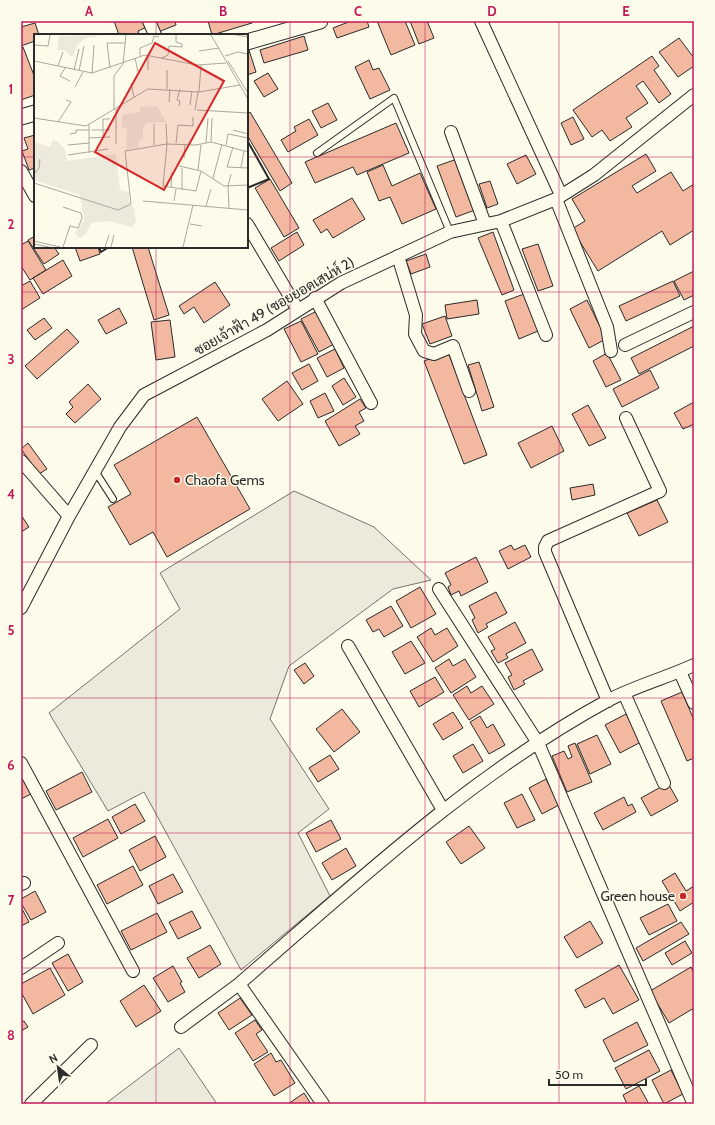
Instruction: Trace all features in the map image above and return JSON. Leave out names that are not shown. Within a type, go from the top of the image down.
[{"type":"street","points":[[149,21],[155,34]]},
{"type":"street","points":[[248,42],[320,21]]},
{"type":"street","points":[[481,21],[558,197],[606,327],[611,351]]},
{"type":"street","name":"ซอยเจ้าฟ้า 49 (ซอยยอดเสน่ห์ 2)","points":[[21,608],[69,516],[120,427],[144,395],[267,330],[315,298],[341,283],[450,232],[501,220],[558,197],[594,175],[694,95]]},
{"type":"street","points":[[21,117],[34,113]]},
{"type":"street","points":[[450,132],[485,224]]},
{"type":"street","points":[[21,171],[34,194]]},
{"type":"street","points":[[501,220],[546,335]]},
{"type":"street","points":[[248,226],[298,310]]},
{"type":"street","points":[[398,256],[416,315],[415,334],[424,351],[434,354],[453,346],[469,391]]},
{"type":"street","points":[[315,298],[371,404]]},
{"type":"street","points":[[625,345],[694,312]]},
{"type":"street","points":[[608,701],[545,547],[548,541],[660,491],[626,418]]},
{"type":"street","points":[[21,461],[69,516]]},
{"type":"street","points":[[439,589],[538,743],[692,1100],[694,1099]]},
{"type":"street","points":[[348,646],[443,810]]},
{"type":"street","points":[[181,1027],[239,984],[443,810],[538,743],[608,701],[624,693],[680,672],[694,665]]},
{"type":"street","points":[[680,672],[694,703]]},
{"type":"street","points":[[624,693],[664,783]]},
{"type":"street","points":[[21,763],[133,970]]},
{"type":"street","points":[[21,968],[58,943]]},
{"type":"street","points":[[239,984],[324,1104]]},
{"type":"street","points":[[31,1104],[91,1045]]},
{"type":"lane","points":[[317,153],[394,98],[450,232]]},
{"type":"lane","points":[[95,471],[112,499]]},
{"type":"shaded area","points":[[294,491],[374,527],[431,580],[393,589],[289,666],[270,719],[329,809],[298,833],[330,896],[241,970],[144,792],[108,811],[49,713],[180,609],[160,573]]},
{"type":"shaded area","points":[[179,1048],[217,1104],[105,1104]]},
{"type":"building","points":[[114,21],[145,21],[147,27],[138,31],[139,34],[119,34]]},
{"type":"building","points":[[153,21],[175,21],[176,25],[158,32]]},
{"type":"building","points":[[208,21],[252,21],[252,23],[212,34]]},
{"type":"building","points":[[351,21],[367,21],[369,27],[337,38],[333,28]]},
{"type":"building","points":[[377,21],[405,21],[415,45],[391,55]]},
{"type":"building","points":[[410,21],[427,21],[434,38],[419,44]]},
{"type":"building","points":[[35,23],[39,34],[34,34],[34,41],[21,46],[21,27]]},
{"type":"building","points":[[304,36],[308,50],[264,63],[260,50]]},
{"type":"building","points":[[679,38],[694,58],[694,66],[678,77],[659,52]]},
{"type":"building","points":[[23,47],[34,75],[34,95],[21,100],[21,48]]},
{"type":"building","points":[[248,50],[256,72],[248,75]]},
{"type":"building","points":[[652,56],[659,66],[654,70],[671,94],[659,103],[643,81],[636,86],[648,103],[626,118],[632,127],[610,141],[602,130],[592,137],[573,110]]},
{"type":"building","points":[[369,60],[373,70],[379,68],[390,90],[370,99],[355,67]]},
{"type":"building","points":[[268,73],[278,89],[264,97],[254,81]]},
{"type":"building","points":[[328,103],[337,120],[321,128],[312,111]]},
{"type":"building","points":[[250,112],[292,183],[280,191],[248,137],[248,113]]},
{"type":"building","points":[[573,117],[584,139],[571,145],[561,123]]},
{"type":"building","points":[[309,119],[318,135],[288,152],[281,140],[296,131],[294,127]]},
{"type":"building","points":[[396,123],[409,153],[357,175],[353,167],[315,183],[305,162]]},
{"type":"building","points":[[34,135],[34,168],[29,170],[22,151],[28,149],[24,138]]},
{"type":"building","points":[[646,154],[656,171],[632,186],[637,193],[671,172],[683,191],[694,184],[694,230],[670,245],[662,231],[598,271],[572,229],[585,221],[572,199]]},
{"type":"building","points":[[526,155],[536,174],[517,184],[507,164]]},
{"type":"building","points":[[457,159],[475,210],[456,217],[437,166]]},
{"type":"building","points":[[383,165],[392,186],[420,173],[436,209],[402,224],[390,197],[379,201],[367,172]]},
{"type":"building","points":[[270,179],[299,228],[284,237],[255,188]]},
{"type":"building","points":[[490,181],[498,204],[487,208],[479,184]]},
{"type":"building","points":[[352,198],[365,219],[333,238],[327,229],[321,233],[313,220]]},
{"type":"building","points":[[297,232],[304,245],[279,261],[271,248]]},
{"type":"building","points":[[493,232],[514,290],[502,295],[478,238]]},
{"type":"building","points":[[34,237],[34,248],[55,248],[59,254],[44,264],[28,240]]},
{"type":"building","points":[[28,241],[46,270],[30,280],[21,266],[21,245]]},
{"type":"building","points":[[538,244],[553,286],[538,291],[522,249]]},
{"type":"building","points":[[75,248],[98,248],[100,254],[80,261]]},
{"type":"building","points":[[132,248],[148,248],[169,315],[154,320]]},
{"type":"building","points":[[426,254],[430,267],[411,274],[406,261]]},
{"type":"building","points":[[63,260],[72,276],[43,294],[33,278]]},
{"type":"building","points":[[694,271],[694,295],[684,300],[674,281]]},
{"type":"building","points":[[30,281],[40,298],[21,310],[21,286]]},
{"type":"building","points":[[673,281],[680,296],[626,321],[619,306]]},
{"type":"building","points":[[215,282],[230,305],[204,323],[194,307],[184,314],[179,306]]},
{"type":"building","points":[[524,294],[538,331],[519,339],[505,301]]},
{"type":"building","points":[[477,300],[479,314],[447,319],[445,305]]},
{"type":"building","points":[[587,300],[606,339],[589,348],[570,309]]},
{"type":"building","points":[[119,308],[127,323],[106,334],[98,320]]},
{"type":"building","points":[[317,311],[334,344],[319,352],[301,319]]},
{"type":"building","points":[[445,316],[452,336],[430,344],[422,324]]},
{"type":"building","points":[[44,318],[52,328],[35,340],[27,330]]},
{"type":"building","points":[[170,320],[175,357],[156,360],[151,322]]},
{"type":"building","points":[[301,321],[318,354],[301,362],[284,329]]},
{"type":"building","points":[[694,326],[694,346],[639,374],[631,358]]},
{"type":"building","points":[[67,329],[79,342],[37,379],[25,366]]},
{"type":"building","points":[[335,349],[344,368],[327,377],[317,358]]},
{"type":"building","points":[[448,352],[487,455],[464,464],[424,361]]},
{"type":"building","points":[[607,353],[621,380],[606,387],[593,361]]},
{"type":"building","points":[[479,362],[494,407],[482,411],[468,365]]},
{"type":"building","points":[[309,364],[318,381],[302,390],[292,373]]},
{"type":"building","points":[[650,370],[659,388],[622,407],[613,389]]},
{"type":"building","points":[[344,378],[356,397],[343,405],[332,386]]},
{"type":"building","points":[[287,381],[303,404],[278,421],[262,399]]},
{"type":"building","points":[[88,384],[101,399],[75,423],[66,414],[73,407],[69,402]]},
{"type":"building","points":[[325,393],[334,411],[318,418],[310,401]]},
{"type":"building","points":[[360,399],[366,408],[359,412],[364,421],[355,426],[360,434],[339,446],[325,421]]},
{"type":"building","points":[[694,402],[694,424],[683,429],[674,413]]},
{"type":"building","points":[[588,405],[606,438],[589,446],[572,414]]},
{"type":"building","name":"Chaofa Gems","points":[[197,417],[250,509],[167,557],[153,532],[130,545],[108,507],[131,494],[114,465]]},
{"type":"building","points":[[552,426],[564,451],[531,468],[518,443]]},
{"type":"building","points":[[28,443],[47,469],[39,474],[21,449]]},
{"type":"building","points":[[593,484],[595,495],[572,500],[570,488]]},
{"type":"building","points":[[657,500],[668,522],[639,536],[627,513]]},
{"type":"building","points":[[21,515],[29,527],[21,532]]},
{"type":"building","points":[[511,545],[514,550],[525,545],[531,557],[508,569],[499,551]]},
{"type":"building","points":[[476,557],[488,582],[461,596],[459,591],[451,595],[448,587],[451,585],[445,573]]},
{"type":"building","points":[[420,587],[436,614],[411,628],[396,601]]},
{"type":"building","points":[[496,592],[507,613],[486,624],[488,627],[478,633],[472,620],[475,618],[469,606]]},
{"type":"building","points":[[391,606],[403,626],[384,637],[379,629],[373,632],[366,620]]},
{"type":"building","points":[[515,622],[526,643],[506,654],[508,658],[498,663],[491,651],[495,649],[488,637]]},
{"type":"building","points":[[431,628],[435,635],[447,628],[458,646],[433,662],[417,637]]},
{"type":"building","points":[[411,641],[425,663],[405,674],[392,652]]},
{"type":"building","points":[[532,649],[543,670],[523,681],[525,684],[514,690],[508,677],[512,675],[505,663]]},
{"type":"building","points":[[449,659],[453,666],[465,659],[476,677],[451,693],[435,668]]},
{"type":"building","points":[[305,663],[314,676],[304,684],[294,670]]},
{"type":"building","points":[[435,677],[444,692],[419,707],[410,691]]},
{"type":"building","points":[[467,686],[471,693],[482,686],[494,704],[469,720],[453,695]]},
{"type":"building","points":[[682,692],[694,720],[694,758],[687,761],[661,701]]},
{"type":"building","points":[[342,709],[360,732],[334,752],[316,729]]},
{"type":"building","points":[[453,712],[463,728],[443,740],[433,724]]},
{"type":"building","points":[[626,714],[641,742],[620,753],[605,725]]},
{"type":"building","points":[[480,716],[487,728],[493,724],[505,745],[489,754],[470,722]]},
{"type":"building","points":[[597,735],[611,764],[590,774],[577,744]]},
{"type":"building","points":[[575,743],[592,782],[567,792],[552,756],[564,751],[568,759],[572,757],[568,746]]},
{"type":"building","points":[[473,744],[483,761],[463,773],[453,756]]},
{"type":"building","points":[[330,755],[339,769],[318,782],[309,768]]},
{"type":"building","points":[[82,772],[92,792],[56,810],[46,791]]},
{"type":"building","points":[[21,775],[31,794],[21,799]]},
{"type":"building","points":[[546,779],[559,805],[542,814],[529,788]]},
{"type":"building","points":[[668,783],[678,801],[651,816],[641,798]]},
{"type":"building","points":[[522,794],[535,820],[517,828],[504,803]]},
{"type":"building","points":[[624,797],[628,806],[632,804],[636,812],[603,830],[594,813]]},
{"type":"building","points":[[135,804],[145,821],[121,834],[112,817]]},
{"type":"building","points":[[108,819],[118,838],[83,857],[73,838]]},
{"type":"building","points":[[331,820],[341,839],[316,852],[306,833]]},
{"type":"building","points":[[469,826],[485,848],[461,864],[446,842]]},
{"type":"building","points":[[155,836],[166,857],[140,871],[129,850]]},
{"type":"building","points":[[346,848],[356,866],[332,880],[322,863]]},
{"type":"building","points":[[133,866],[143,885],[107,904],[97,885]]},
{"type":"building","name":"Green house","points":[[675,873],[686,891],[694,886],[694,902],[680,911],[662,881]]},
{"type":"building","points":[[173,874],[183,892],[158,904],[149,886]]},
{"type":"building","points":[[35,891],[46,912],[31,920],[21,903],[21,899]]},
{"type":"building","points":[[668,904],[677,921],[649,935],[640,918]]},
{"type":"building","points":[[21,907],[29,922],[21,926]]},
{"type":"building","points":[[192,911],[201,928],[178,939],[169,922]]},
{"type":"building","points":[[157,913],[167,932],[131,950],[121,931]]},
{"type":"building","points":[[590,921],[603,943],[577,958],[564,937]]},
{"type":"building","points":[[681,922],[689,934],[643,961],[636,948]]},
{"type":"building","points":[[685,941],[692,953],[672,965],[665,953]]},
{"type":"building","points":[[210,945],[221,964],[199,978],[187,958]]},
{"type":"building","points":[[68,954],[83,982],[68,991],[52,963]]},
{"type":"building","points":[[619,965],[639,1000],[613,1014],[604,998],[585,1008],[575,990]]},
{"type":"building","points":[[173,966],[182,982],[180,983],[185,992],[168,1002],[153,978]]},
{"type":"building","points":[[691,967],[694,973],[694,1008],[669,1023],[650,991]]},
{"type":"building","points":[[50,968],[65,995],[33,1014],[21,992],[21,984]]},
{"type":"building","points":[[144,985],[161,1011],[136,1027],[120,1001]]},
{"type":"building","points":[[240,998],[252,1015],[229,1030],[218,1013]]},
{"type":"building","points":[[255,1020],[262,1030],[256,1034],[268,1052],[253,1061],[235,1033]]},
{"type":"building","points":[[24,1021],[28,1027],[21,1031],[21,1022]]},
{"type":"building","points":[[637,1022],[648,1045],[614,1062],[603,1040]]},
{"type":"building","points":[[649,1050],[660,1071],[626,1089],[615,1068]]},
{"type":"building","points":[[271,1053],[276,1062],[281,1060],[295,1083],[274,1096],[254,1064]]},
{"type":"building","points":[[671,1070],[683,1094],[664,1104],[652,1080]]},
{"type":"building","points":[[639,1086],[649,1104],[627,1104],[623,1095]]},
{"type":"building","points":[[304,1093],[311,1104],[288,1104]]},
{"type":"wall","points":[[248,142],[269,179],[248,188]]},
{"type":"wall","points":[[99,248],[101,252],[107,248]]},
{"type":"place","name":"Chaofa Gems","points":[[177,480]]},
{"type":"place","name":"Green house","points":[[683,896]]}]
